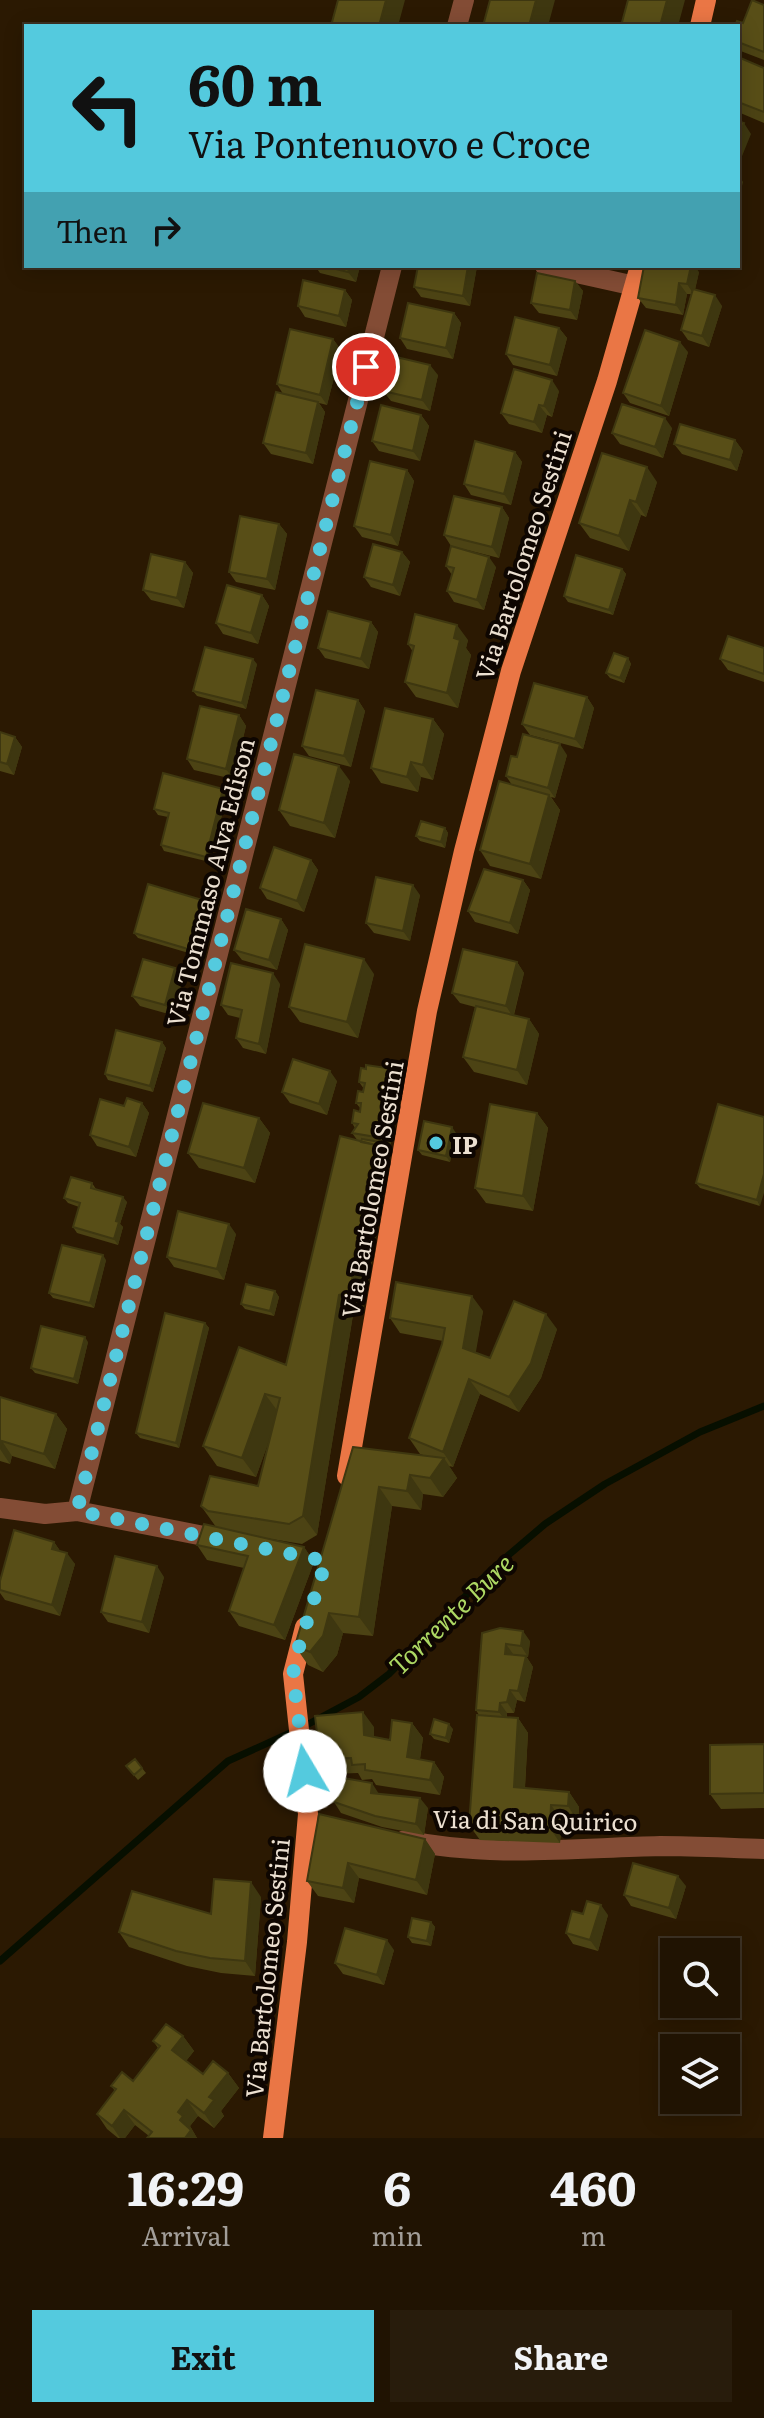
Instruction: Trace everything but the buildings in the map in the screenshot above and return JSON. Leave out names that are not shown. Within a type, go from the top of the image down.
[{"type":"main road","points":[[700,24],[706,0]]},
{"type":"main road","name":"Via Bartolomeo Sestini","points":[[344,1491],[427,1011],[464,851],[511,671],[607,381],[637,276]]},
{"type":"main road","name":"Via Bartolomeo Sestini","points":[[273,2138],[316,1817],[302,1752],[293,1674],[312,1605]]},
{"type":"street","points":[[458,24],[464,0]]},
{"type":"street","name":"Via Tommaso Alva Edison","points":[[77,1511],[391,268]]},
{"type":"street","points":[[563,268],[637,276]]},
{"type":"street","points":[[0,1508],[45,1514],[77,1511],[248,1545]]},
{"type":"street","name":"Via di San Quirico","points":[[385,1836],[444,1848],[572,1850],[693,1846],[764,1849]]},
{"type":"waterway","name":"Torrente Bure","points":[[0,1961],[228,1761],[359,1697],[389,1674],[491,1570],[545,1524],[605,1484],[700,1432],[764,1406]]},
{"type":"place","name":"IP","points":[[436,1143]]},
{"type":"route","points":[[305,1771],[293,1674],[326,1561],[77,1511],[366,367]]}]
